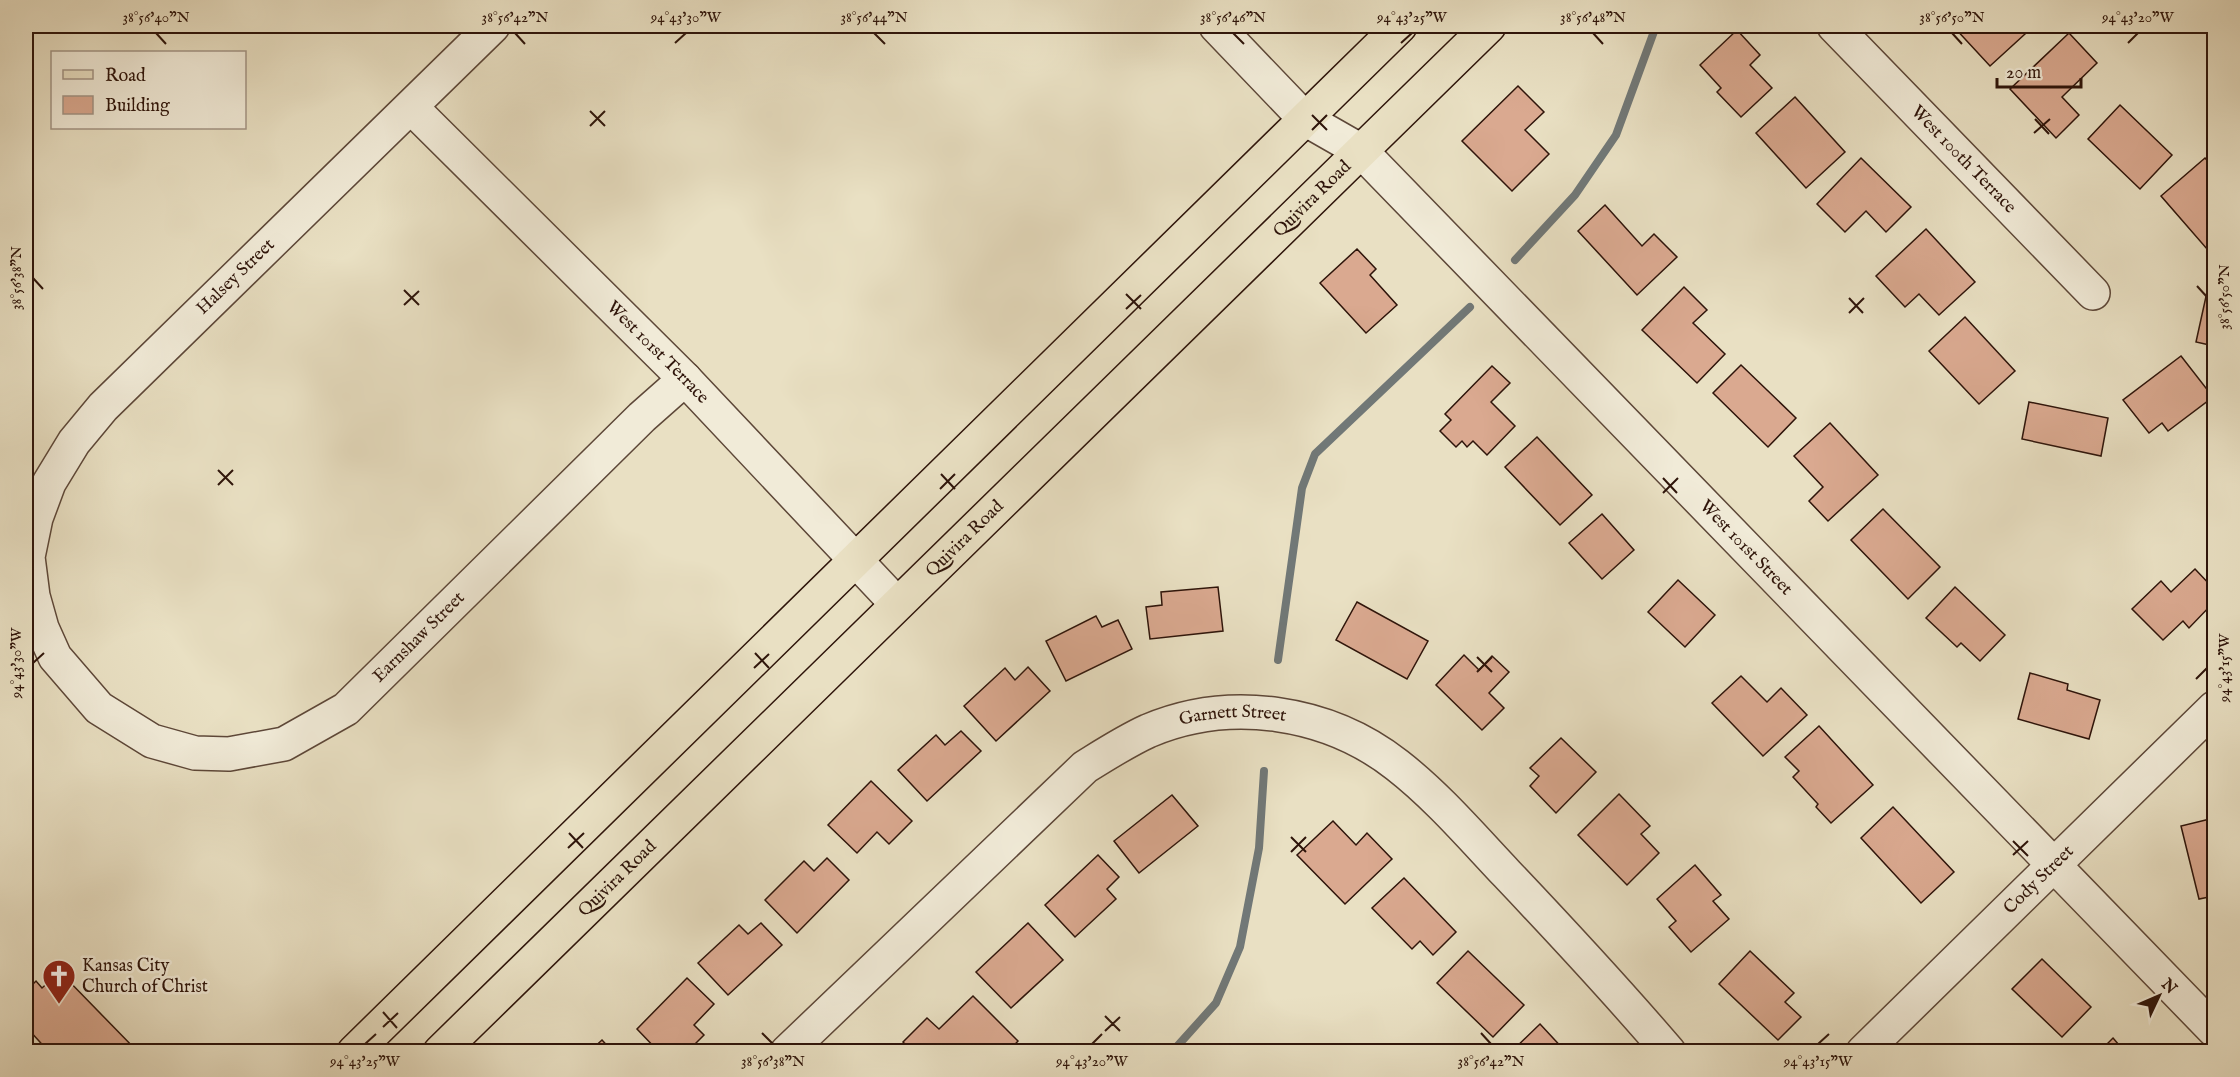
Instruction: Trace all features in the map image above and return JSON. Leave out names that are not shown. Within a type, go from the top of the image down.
[{"type":"main road","points":[[354,1052],[1400,26]]},
{"type":"main road","name":"Quivira Road","points":[[440,1052],[1489,26]]},
{"type":"street","name":"Halsey Street","points":[[99,708],[55,657],[42,628],[33,596],[27,557],[36,518],[49,483],[74,442],[103,407],[493,26]]},
{"type":"street","name":"West 101st Street","points":[[1216,26],[1305,119],[1360,151],[2214,1030]]},
{"type":"street","name":"West 100th Terrace","points":[[1834,26],[2093,293]]},
{"type":"street","name":"West 101st Terrace","points":[[411,107],[685,379],[897,604]]},
{"type":"street","name":"Earnshaw Street","points":[[99,708],[152,741],[195,753],[229,754],[284,744],[346,709],[642,417],[685,379]]},
{"type":"street","name":"Cody Street","points":[[1863,1052],[2214,708]]},
{"type":"street","name":"Garnett Street","points":[[787,1052],[1085,767],[1151,730],[1201,716],[1233,712],[1302,718],[1327,726],[1375,750],[1396,764],[1469,834],[1588,959],[1669,1052]]},
{"type":"building","points":[[1953,26],[2017,26],[2025,34],[1990,66]]},
{"type":"building","points":[[1737,30],[1760,55],[1750,65],[1772,88],[1741,117],[1717,92],[1721,88],[1700,65]]},
{"type":"building","points":[[2069,33],[2097,63],[2062,97],[2079,115],[2056,138],[2010,89]]},
{"type":"building","points":[[1518,86],[1544,112],[1525,130],[1549,154],[1512,191],[1462,141]]},
{"type":"building","points":[[1795,97],[1845,152],[1806,188],[1756,133]]},
{"type":"building","points":[[2120,105],[2172,155],[2140,189],[2088,139]]},
{"type":"building","points":[[1861,158],[1911,207],[1886,232],[1866,211],[1845,232],[1817,204]]},
{"type":"building","points":[[2205,158],[2214,168],[2214,242],[2207,249],[2161,196]]},
{"type":"building","points":[[1605,205],[1642,246],[1654,234],[1677,257],[1637,295],[1578,231]]},
{"type":"building","points":[[1926,229],[1975,282],[1939,315],[1919,294],[1905,307],[1876,276]]},
{"type":"building","points":[[1357,249],[1376,269],[1370,275],[1397,305],[1366,333],[1320,283]]},
{"type":"building","points":[[2212,269],[2214,270],[2214,346],[2196,342]]},
{"type":"building","points":[[1684,287],[1707,310],[1693,323],[1725,354],[1697,383],[1642,330]]},
{"type":"building","points":[[1965,317],[2015,371],[1979,404],[1929,351]]},
{"type":"building","points":[[2181,356],[2213,397],[2168,431],[2162,423],[2149,433],[2123,400]]},
{"type":"building","points":[[1741,365],[1796,418],[1768,447],[1713,393]]},
{"type":"building","points":[[1492,366],[1510,383],[1491,402],[1515,426],[1487,455],[1473,441],[1467,447],[1462,441],[1456,447],[1440,431],[1451,420],[1445,414]]},
{"type":"building","points":[[2029,402],[2108,418],[2101,456],[2022,439]]},
{"type":"building","points":[[1830,423],[1878,475],[1828,521],[1809,501],[1823,487],[1794,456]]},
{"type":"building","points":[[1537,437],[1592,495],[1560,525],[1505,467]]},
{"type":"building","points":[[1883,509],[1940,567],[1908,599],[1851,540]]},
{"type":"building","points":[[1602,514],[1634,550],[1602,579],[1569,543]]},
{"type":"building","points":[[2195,569],[2214,589],[2214,602],[2189,628],[2183,621],[2163,640],[2132,609],[2161,581],[2171,592]]},
{"type":"building","points":[[1678,580],[1715,615],[1685,647],[1648,612]]},
{"type":"building","points":[[1218,587],[1223,631],[1150,639],[1146,607],[1162,605],[1161,592]]},
{"type":"building","points":[[1955,587],[2005,635],[1980,661],[1961,643],[1957,647],[1926,618]]},
{"type":"building","points":[[1357,602],[1428,641],[1407,679],[1336,640]]},
{"type":"building","points":[[1096,616],[1102,627],[1118,620],[1132,649],[1066,681],[1046,641]]},
{"type":"building","points":[[1464,655],[1479,670],[1492,656],[1509,672],[1489,693],[1504,708],[1482,730],[1436,685]]},
{"type":"building","points":[[1028,667],[1050,691],[996,741],[964,706],[1005,668],[1015,680]]},
{"type":"building","points":[[2030,673],[2068,684],[2067,690],[2100,700],[2089,739],[2018,719]]},
{"type":"building","points":[[1741,676],[1767,702],[1781,688],[1807,715],[1763,756],[1712,703]]},
{"type":"building","points":[[1819,726],[1873,785],[1831,823],[1816,807],[1818,804],[1793,777],[1799,771],[1785,757]]},
{"type":"building","points":[[961,731],[981,751],[927,801],[898,770],[936,735],[945,745]]},
{"type":"building","points":[[1561,738],[1596,772],[1556,813],[1530,786],[1539,776],[1530,768]]},
{"type":"building","points":[[871,781],[912,821],[889,844],[877,832],[857,853],[828,825]]},
{"type":"building","points":[[1619,794],[1650,826],[1641,834],[1659,853],[1627,885],[1578,835]]},
{"type":"building","points":[[1172,795],[1198,826],[1139,873],[1114,841]]},
{"type":"building","points":[[1893,807],[1954,872],[1921,903],[1861,838]]},
{"type":"building","points":[[2214,818],[2214,896],[2199,899],[2181,826]]},
{"type":"building","points":[[1333,821],[1356,845],[1367,833],[1392,859],[1345,904],[1297,855]]},
{"type":"building","points":[[1098,855],[1119,877],[1107,889],[1116,899],[1075,937],[1045,905]]},
{"type":"building","points":[[827,858],[849,880],[797,933],[765,900],[804,861],[814,871]]},
{"type":"building","points":[[1695,865],[1721,895],[1713,901],[1729,919],[1691,952],[1669,927],[1676,921],[1657,899]]},
{"type":"building","points":[[1404,878],[1456,932],[1433,955],[1420,941],[1412,949],[1372,908]]},
{"type":"building","points":[[761,923],[782,945],[728,995],[698,963],[739,925],[748,934]]},
{"type":"building","points":[[1028,923],[1063,960],[1011,1008],[976,972]]},
{"type":"building","points":[[1468,951],[1524,1005],[1493,1037],[1437,983]]},
{"type":"building","points":[[1750,951],[1794,993],[1785,1002],[1801,1017],[1778,1040],[1719,984]]},
{"type":"building","points":[[2042,959],[2091,1007],[2062,1037],[2012,989]]},
{"type":"building","name":"Kansas City Church of Christ","points":[[60,972],[138,1052],[49,1052],[29,1030],[33,1026],[26,1019],[26,991],[36,981],[42,988]]},
{"type":"building","points":[[687,978],[714,1004],[694,1025],[704,1035],[687,1052],[659,1052],[637,1029]]},
{"type":"building","points":[[973,996],[1018,1041],[1008,1052],[913,1052],[903,1042],[927,1018],[939,1029]]},
{"type":"building","points":[[1540,1024],[1566,1052],[1511,1052]]},
{"type":"building","points":[[2113,1038],[2125,1052],[2099,1052]]},
{"type":"building","points":[[602,1040],[613,1052],[589,1052]]},
{"type":"waterway","points":[[1515,260],[1575,195],[1616,135],[1656,26]]},
{"type":"waterway","points":[[1278,660],[1302,488],[1315,454],[1470,307]]},
{"type":"waterway","points":[[1172,1052],[1216,1003],[1240,947],[1259,848],[1264,771]]},
{"type":"place","name":"Kansas City Church of Christ","points":[[59,1005]]}]
